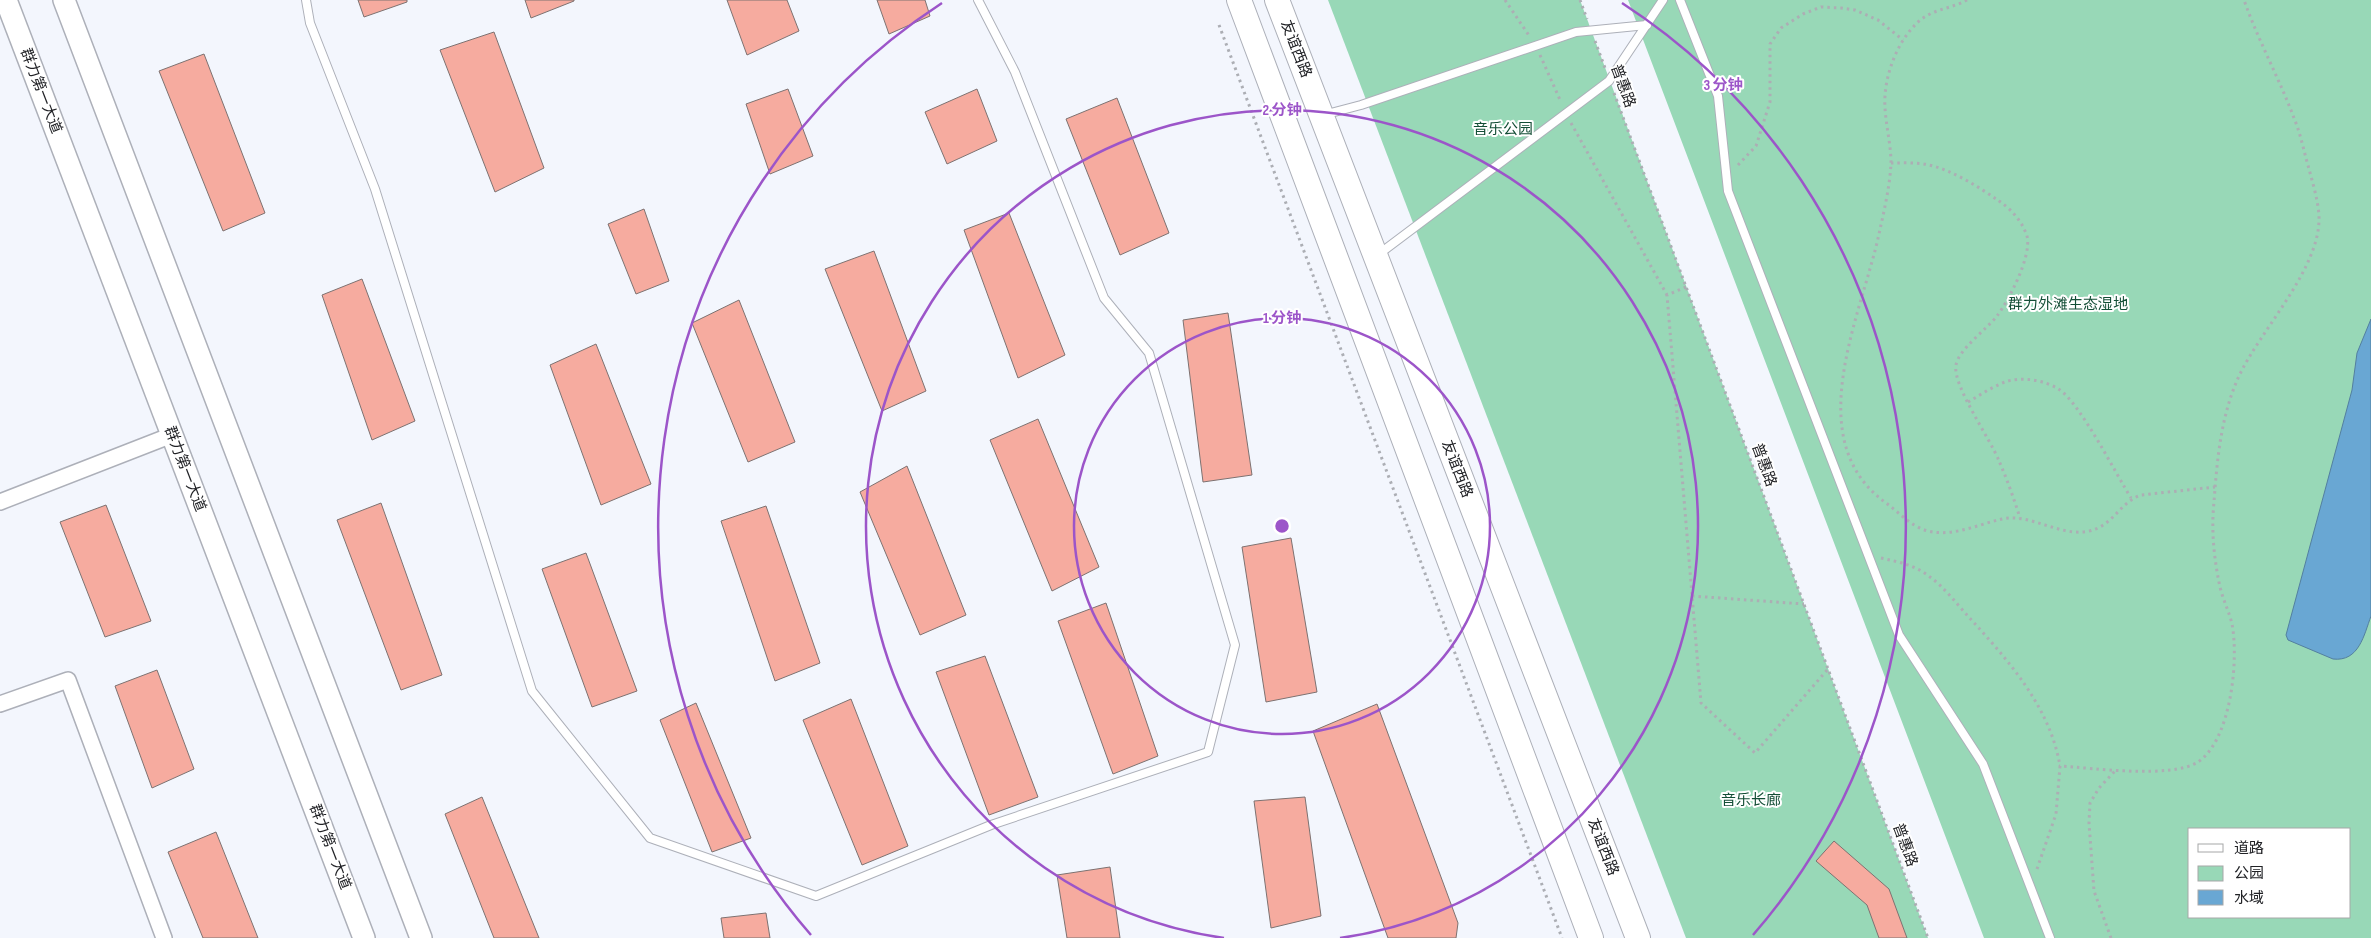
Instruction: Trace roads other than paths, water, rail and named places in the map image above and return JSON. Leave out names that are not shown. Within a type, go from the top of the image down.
[{"type":"main road","name":"群力第一大道","points":[[6,0],[364,938]]},
{"type":"main road","points":[[64,0],[421,938]]},
{"type":"main road","points":[[1239,0],[1591,938]]},
{"type":"main road","name":"友谊西路","points":[[1277,0],[1374,257],[1638,938]]},
{"type":"street","points":[[0,502],[172,435]]},
{"type":"street","points":[[0,704],[68,680],[164,938]]},
{"type":"lane","points":[[306,0],[310,23],[376,189],[532,691],[650,838],[816,896],[991,825],[1208,752],[1234,645],[1149,353],[1104,298],[1016,72],[978,0]]},
{"type":"lane","points":[[1374,257],[1609,81],[1663,0]]},
{"type":"lane","points":[[1680,0],[1718,96],[1728,191],[1899,635],[1983,764],[2050,938]]},
{"type":"lane","points":[[1321,115],[1361,106],[1576,32],[1647,25]]},
{"type":"water","points":[[2371,319],[2371,616],[2363,639],[2355,652],[2342,659],[2333,659],[2288,640],[2286,635],[2352,390],[2357,353]]},
{"type":"park label","name":"音乐公园","points":[[1503,129]]},
{"type":"park label","name":"群力外滩生态湿地","points":[[2068,304]]},
{"type":"park label","name":"音乐长廊","points":[[1751,800]]}]
